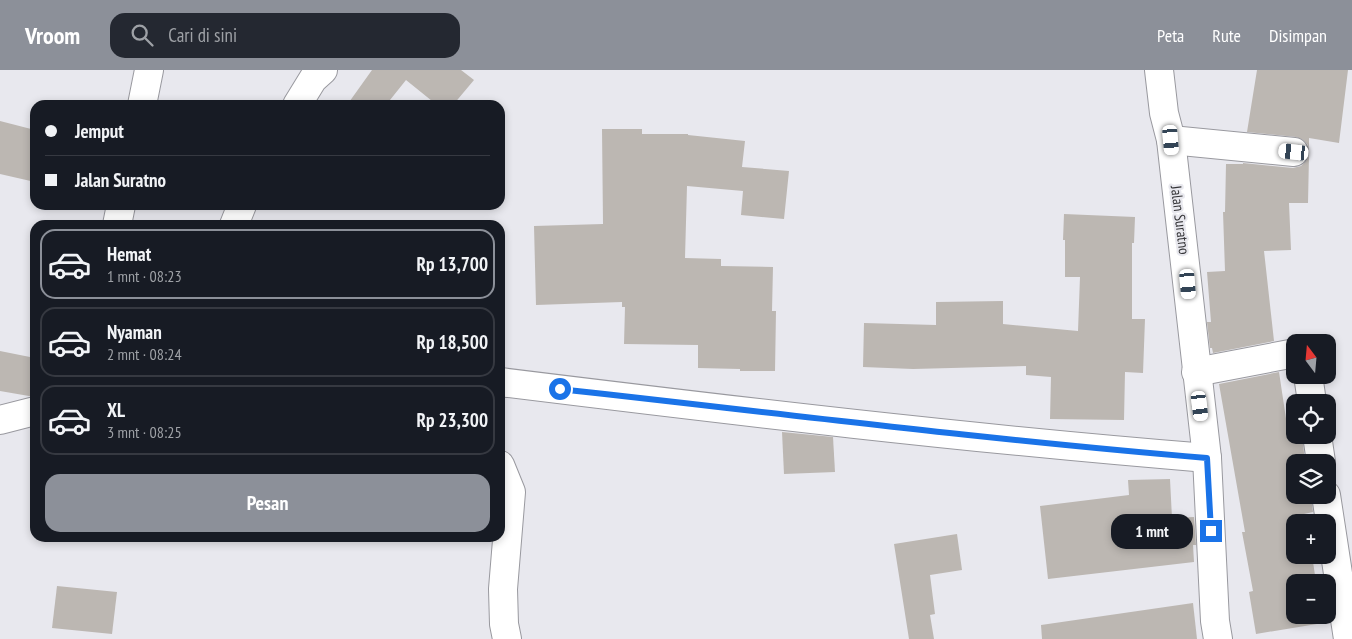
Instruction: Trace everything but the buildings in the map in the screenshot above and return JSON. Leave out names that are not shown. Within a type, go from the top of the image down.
[{"type":"street","points":[[143,100],[149,70]]},
{"type":"street","points":[[300,100],[313,79],[324,70]]},
{"type":"street","name":"Jalan Suratno","points":[[1159,70],[1164,113],[1171,140],[1207,458],[1215,622],[1218,639]]},
{"type":"street","points":[[1171,140],[1294,152]]},
{"type":"street","points":[[1196,372],[1286,355]]},
{"type":"street","points":[[505,383],[771,414],[1112,450],[1207,458]]},
{"type":"street","points":[[0,420],[30,412]]},
{"type":"street","points":[[505,477],[511,492],[503,588],[504,624],[507,639]]},
{"type":"street","points":[[1327,504],[1348,639]]},
{"type":"route","points":[[560,389],[771,414],[1090,448],[1207,458],[1211,531]]}]
